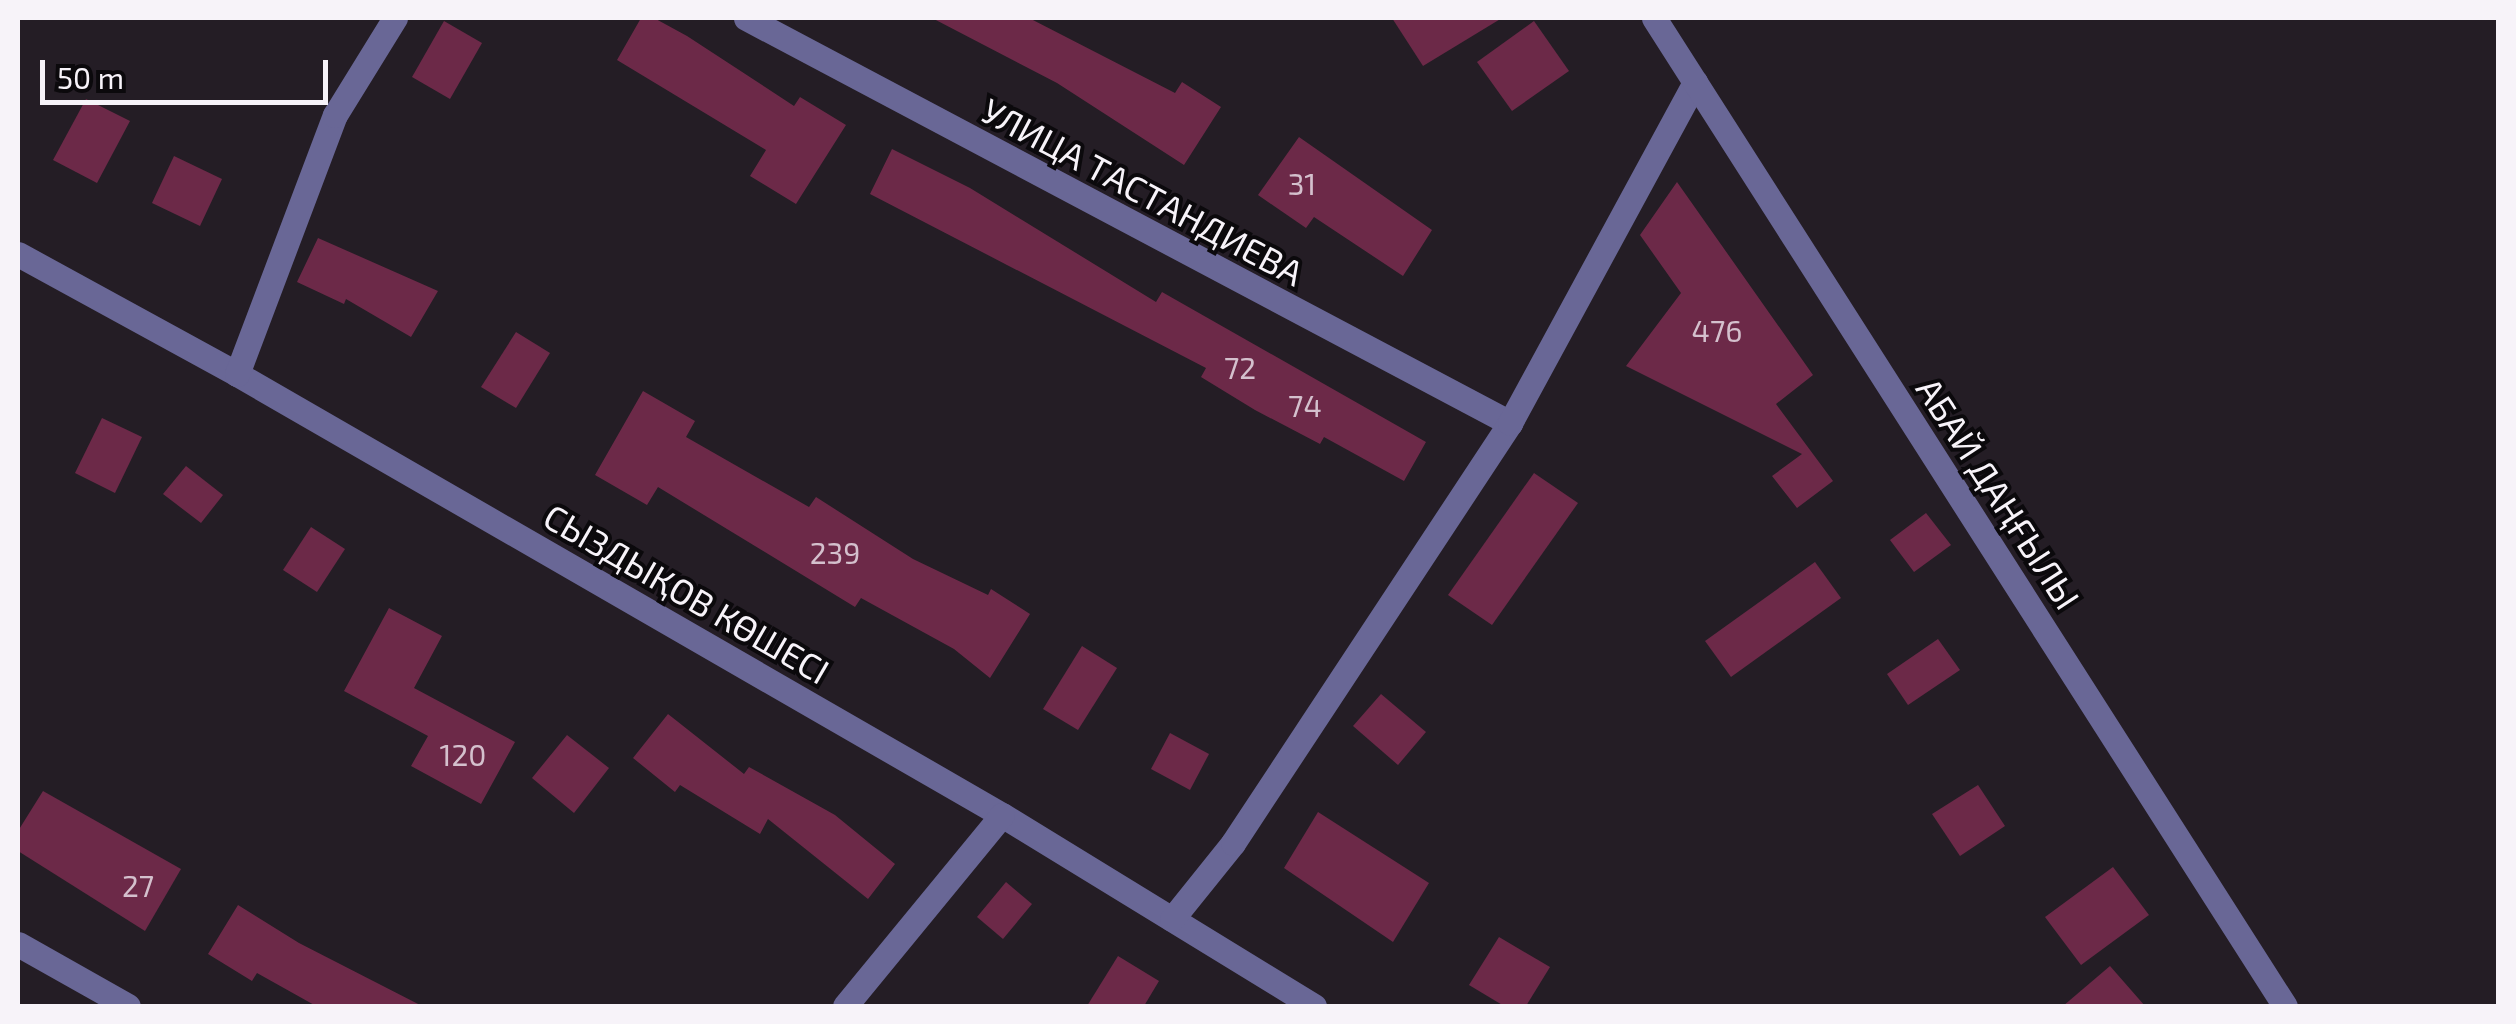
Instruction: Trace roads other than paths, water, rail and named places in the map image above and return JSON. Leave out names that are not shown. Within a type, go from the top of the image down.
[{"type":"street","points":[[238,374],[335,115],[395,18]]},
{"type":"street","name":"УЛИЦА ТАСТАНДИЕВА","points":[[746,18],[1510,423]]},
{"type":"street","name":"АБАЙ ДАҢҒЫЛЫ","points":[[1654,18],[2286,1006]]},
{"type":"street","points":[[1172,919],[1233,844],[1510,423],[1695,82]]},
{"type":"street","name":"СЫЗДЫҚОВ КӨШЕСІ","points":[[18,254],[238,374],[1002,815],[1314,1006]]},
{"type":"street","points":[[845,1006],[1002,815]]},
{"type":"street","points":[[18,944],[123,1006]]}]
